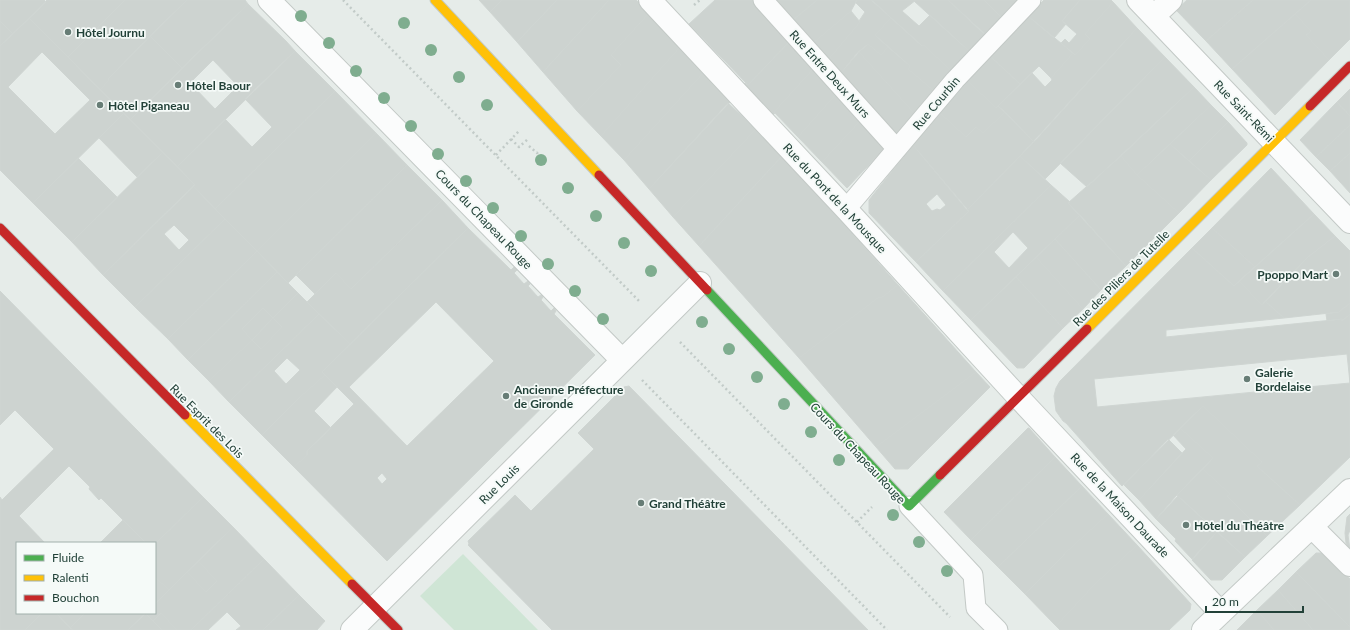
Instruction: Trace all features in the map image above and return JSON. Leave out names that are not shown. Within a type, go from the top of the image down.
[{"type":"street","name":"Cours du Chapeau Rouge","points":[[269,0],[622,360]]},
{"type":"street","name":"Cours du Chapeau Rouge","points":[[435,0],[909,506]]},
{"type":"street","name":"Rue du Pont de la Mousque","points":[[650,0],[846,210],[1018,398]]},
{"type":"street","name":"Rue Saint-Rémi","points":[[1138,0],[1350,222]]},
{"type":"street","points":[[1154,16],[1171,0]]},
{"type":"street","name":"Rue des Piliers de Tutelle","points":[[909,506],[1350,66]]},
{"type":"street","name":"Rue Esprit des Lois","points":[[0,228],[398,630]]},
{"type":"street","points":[[622,360],[700,283]]},
{"type":"street","name":"Rue Louis","points":[[352,630],[622,360]]},
{"type":"street","name":"Rue de la Maison Daurade","points":[[1018,398],[1221,613]]},
{"type":"street","points":[[1203,630],[1350,490]]},
{"type":"street","points":[[1312,527],[1350,565]]},
{"type":"lane","name":"Rue Entre Deux Murs","points":[[763,0],[897,148]]},
{"type":"lane","name":"Rue Courbin","points":[[846,210],[955,80],[1031,0]]},
{"type":"lane","name":"Cours du Chapeau Rouge","points":[[909,506],[973,575],[976,608],[998,630]]},
{"type":"path","points":[[496,155],[520,130]]},
{"type":"path","points":[[622,360],[887,630]]},
{"type":"green space","points":[[463,554],[538,630],[454,630],[420,596]]},
{"type":"building","points":[[0,0],[44,0],[46,2],[13,34],[0,21]]},
{"type":"building","name":"Hôtel Journu","points":[[47,0],[125,0],[68,57],[29,18]]},
{"type":"building","points":[[125,0],[187,0],[108,79],[109,80],[100,90],[68,57]]},
{"type":"building","points":[[187,0],[245,0],[248,4],[182,68],[150,36]]},
{"type":"building","points":[[479,0],[502,0],[490,12]]},
{"type":"building","points":[[502,0],[557,0],[517,42],[490,12]]},
{"type":"building","points":[[557,0],[609,0],[543,72],[517,42]]},
{"type":"building","points":[[609,0],[636,0],[649,13],[611,55],[621,65],[577,111],[543,72]]},
{"type":"building","points":[[715,0],[752,0],[790,41],[748,85],[689,24]]},
{"type":"building","points":[[773,0],[817,0],[792,21]]},
{"type":"building","points":[[817,0],[857,0],[851,11],[813,43],[792,21]]},
{"type":"building","points":[[857,0],[872,0],[891,18],[875,35],[888,47],[881,55],[868,44],[857,53],[841,73],[828,60],[860,22],[859,21],[865,12],[855,2]]},
{"type":"building","points":[[871,0],[916,0],[902,11],[919,26],[930,15],[969,51],[951,71],[924,45],[922,46]]},
{"type":"building","points":[[948,0],[985,34],[969,51],[914,1]]},
{"type":"building","points":[[948,0],[984,0],[1001,17],[984,34]]},
{"type":"building","points":[[984,0],[1017,0],[1001,17]]},
{"type":"building","points":[[1044,0],[1080,0],[1062,21],[1066,24],[1054,38],[1028,16]]},
{"type":"building","points":[[1080,0],[1111,0],[1113,2],[1085,34],[1090,39],[1075,55],[1061,43],[1065,39],[1069,43],[1077,34],[1062,21]]},
{"type":"building","points":[[1187,0],[1253,0],[1206,41],[1176,10]]},
{"type":"building","points":[[1253,0],[1311,0],[1232,69],[1206,41]]},
{"type":"building","points":[[1311,0],[1350,0],[1350,39],[1329,60],[1306,35],[1311,31],[1295,14]]},
{"type":"building","points":[[1113,2],[1137,28],[1034,142],[998,106],[1032,73],[1045,87],[1073,53],[1075,55],[1090,39],[1085,34]]},
{"type":"building","name":"Hôtel Baour","points":[[248,4],[295,51],[177,167],[130,120]],"holes":[[[213,60],[238,86],[215,109],[190,83]]]},
{"type":"building","points":[[851,11],[860,22],[828,60],[813,43]]},
{"type":"building","points":[[649,13],[680,47],[601,136],[577,111],[621,65],[611,55]]},
{"type":"building","points":[[1295,14],[1311,31],[1306,35],[1329,60],[1275,115],[1232,69]]},
{"type":"building","points":[[1028,16],[1073,53],[1051,78],[1039,66],[1020,84],[989,55]]},
{"type":"building","name":"Hôtel Piganeau","points":[[29,18],[124,113],[33,203],[0,170],[0,46]],"holes":[[[42,52],[90,100],[55,134],[8,87]]]},
{"type":"building","points":[[891,18],[922,46],[924,45],[951,71],[933,90],[908,69],[910,66],[875,35]]},
{"type":"building","points":[[0,21],[13,34],[0,46]]},
{"type":"building","points":[[1137,28],[1165,57],[1045,179],[1020,156]]},
{"type":"building","points":[[150,36],[182,68],[130,120],[100,90],[109,80],[108,79]]},
{"type":"building","points":[[790,41],[814,68],[772,116],[742,86],[745,83],[748,85]]},
{"type":"building","points":[[868,44],[881,55],[888,47],[910,66],[908,69],[933,90],[914,113],[859,52]]},
{"type":"building","points":[[680,47],[704,72],[624,160],[601,136]]},
{"type":"building","points":[[295,51],[335,91],[215,209],[193,186],[195,185],[177,167],[225,119],[252,147],[272,127],[245,99]]},
{"type":"building","points":[[859,52],[914,113],[896,134],[840,74]]},
{"type":"building","points":[[989,55],[1020,84],[996,108],[968,81]]},
{"type":"building","points":[[1165,57],[1194,87],[1087,187],[1060,163]]},
{"type":"building","points":[[814,68],[837,93],[798,137],[774,112]]},
{"type":"building","points":[[704,72],[731,101],[649,189],[624,160]]},
{"type":"building","points":[[968,81],[996,108],[998,106],[1005,112],[983,133],[976,127],[966,137],[940,113]]},
{"type":"building","points":[[1194,87],[1211,105],[1137,175],[1121,156]]},
{"type":"building","points":[[1350,89],[1350,116],[1337,102]]},
{"type":"building","points":[[335,91],[376,133],[257,251],[215,209]]},
{"type":"building","points":[[837,93],[861,120],[822,162],[798,137]]},
{"type":"building","points":[[1337,102],[1350,116],[1350,125],[1316,157],[1300,140]]},
{"type":"building","points":[[728,103],[756,129],[673,217],[649,189]]},
{"type":"building","points":[[1211,105],[1228,122],[1189,161],[1170,144]]},
{"type":"building","points":[[1005,112],[1034,142],[967,210],[913,145],[940,113],[966,137],[976,127],[983,133]]},
{"type":"building","points":[[124,113],[163,152],[137,177],[99,138]]},
{"type":"building","points":[[861,120],[885,148],[847,188],[822,162]]},
{"type":"building","points":[[1228,122],[1247,143],[1247,145],[1211,180],[1189,161]]},
{"type":"building","points":[[1350,125],[1350,153],[1330,171],[1316,157]]},
{"type":"building","points":[[756,127],[783,155],[699,246],[673,217],[756,129]]},
{"type":"building","points":[[376,133],[407,165],[288,283],[257,251]]},
{"type":"building","points":[[1170,144],[1211,180],[1179,213],[1137,175]]},
{"type":"building","points":[[913,145],[969,211],[916,262],[869,213],[869,200]],"holes":[[[937,194],[946,205],[940,210],[937,209],[932,211],[926,204]]]},
{"type":"building","points":[[163,152],[195,185],[103,275],[72,242]]},
{"type":"building","points":[[1350,153],[1350,193],[1330,171]]},
{"type":"building","points":[[783,155],[898,285],[881,298],[879,297],[799,358],[699,246]]},
{"type":"building","points":[[1020,156],[1051,185],[943,291],[916,262],[969,211],[967,210]]},
{"type":"building","points":[[1121,156],[1137,175],[1179,213],[1126,266],[1068,203]]},
{"type":"building","points":[[78,158],[117,197],[72,242],[33,203]]},
{"type":"building","points":[[407,165],[442,200],[351,289],[336,273],[315,294],[296,275]]},
{"type":"building","points":[[1271,168],[1314,214],[1255,267],[1212,228]]},
{"type":"building","points":[[1051,185],[1070,202],[1068,203],[1080,215],[971,320],[943,291]],"holes":[[[1013,232],[1028,248],[1009,268],[994,252]]]},
{"type":"building","points":[[193,186],[225,219],[135,307],[103,275]],"holes":[[[174,225],[189,240],[179,250],[164,234]]]},
{"type":"building","points":[[442,200],[468,228],[350,344],[307,302],[336,273],[351,289]]},
{"type":"building","points":[[1314,214],[1335,236],[1308,257],[1262,305],[1239,281]]},
{"type":"building","points":[[1080,215],[1126,266],[1101,290],[1055,239]]},
{"type":"building","points":[[225,219],[257,251],[168,339],[135,307]]},
{"type":"building","name":"Ancienne Préfecture de Gironde","points":[[468,228],[511,270],[514,267],[517,270],[514,273],[524,284],[528,281],[530,284],[528,286],[538,297],[541,295],[543,297],[541,300],[551,311],[554,308],[556,311],[554,314],[595,355],[387,561],[294,467],[307,455],[307,451],[354,404],[322,372]],"holes":[[[436,302],[494,361],[407,446],[349,387]],[[382,473],[387,479],[382,484],[377,478]]]},
{"type":"building","points":[[1212,228],[1255,267],[1234,286],[1192,248]]},
{"type":"building","points":[[1335,236],[1350,251],[1350,303],[1339,312],[1284,318],[1265,301],[1308,257]]},
{"type":"building","points":[[1055,239],[1101,290],[1083,309],[1036,257]]},
{"type":"building","points":[[1192,248],[1234,286],[1239,281],[1262,305],[1265,301],[1284,318],[1166,330],[1166,337],[1342,319],[1342,321],[1350,314],[1350,383],[1350,457],[1300,505],[1257,466],[1262,462],[1203,406],[1122,486],[1063,421],[1056,411],[1054,396],[1060,381]],"holes":[[[1347,354],[1350,383],[1097,407],[1094,379]]]},
{"type":"building","points":[[257,251],[277,272],[188,360],[168,339]]},
{"type":"building","points":[[1036,257],[1083,309],[1063,328],[1016,277]]},
{"type":"building","points":[[277,272],[298,293],[273,318],[263,308],[242,329],[252,340],[209,381],[188,360]]},
{"type":"building","points":[[1016,277],[1063,328],[1024,368],[1017,368],[971,320]]},
{"type":"building","points":[[898,285],[976,372],[876,447],[799,358],[879,297],[881,298]]},
{"type":"building","points":[[0,291],[203,497],[156,543],[145,542],[101,498],[99,500],[89,489],[90,487],[69,466],[19,516],[44,542],[16,542],[16,614],[41,614],[25,630],[0,630],[0,497],[2,500],[54,449],[15,410],[0,425]]},
{"type":"building","points":[[298,293],[319,314],[229,402],[209,381],[252,340],[261,349],[282,327],[273,318]]},
{"type":"building","points":[[1350,303],[1350,314],[1342,321],[1342,319],[1327,321],[1326,314],[1339,312]]},
{"type":"building","points":[[263,308],[273,318],[252,340],[242,329]]},
{"type":"building","points":[[319,314],[350,344],[322,372],[325,375],[300,397],[262,435],[229,402]],"holes":[[[287,358],[300,370],[286,384],[274,371]]]},
{"type":"building","points":[[273,318],[282,327],[261,349],[252,340]]},
{"type":"building","points":[[976,372],[990,387],[908,469],[895,469],[876,447]]},
{"type":"building","points":[[325,375],[337,387],[314,411],[331,428],[307,451],[307,455],[294,467],[262,435],[300,397]]},
{"type":"building","name":"Grand Théâtre","points":[[629,386],[868,630],[552,630],[468,545],[468,541],[515,495],[531,511],[594,449],[578,433],[624,387]]},
{"type":"building","points":[[1203,406],[1262,462],[1257,466],[1300,505],[1267,536],[1227,496],[1230,494],[1203,469],[1213,458],[1180,428]]},
{"type":"building","points":[[1028,428],[1055,457],[971,540],[944,512]]},
{"type":"building","points":[[1180,428],[1213,458],[1156,519],[1139,500],[1186,449],[1173,435]]},
{"type":"building","points":[[1168,439],[1182,453],[1139,500],[1124,485]]},
{"type":"building","points":[[1055,457],[1082,486],[998,567],[971,540]]},
{"type":"building","points":[[1203,469],[1230,494],[1227,496],[1267,536],[1245,557],[1177,495]]},
{"type":"building","points":[[1082,486],[1108,514],[1064,554],[1025,594],[998,567]]},
{"type":"building","name":"Hôtel du Théâtre","points":[[1178,496],[1217,532],[1192,559],[1175,541],[1176,539],[1156,519]]},
{"type":"building","points":[[203,497],[233,527],[169,590],[156,578],[156,543]]},
{"type":"building","points":[[1108,514],[1137,545],[1094,585],[1056,626],[1025,594],[1064,554]]},
{"type":"building","points":[[1350,514],[1350,530],[1348,535],[1350,550],[1346,543],[1345,533],[1347,517]]},
{"type":"building","points":[[123,520],[145,542],[101,542]]},
{"type":"building","points":[[233,527],[264,559],[191,630],[176,630],[161,613],[153,621],[146,614],[156,614],[156,603],[187,572],[206,592],[217,581],[198,561]]},
{"type":"building","points":[[1217,532],[1245,557],[1222,580],[1211,580],[1192,560]]},
{"type":"building","points":[[1137,545],[1191,604],[1190,610],[1169,630],[1060,630],[1056,626],[1094,585]]},
{"type":"building","points":[[1316,553],[1322,553],[1350,579],[1350,627],[1296,572]]},
{"type":"building","points":[[264,559],[299,595],[263,630],[236,630],[241,626],[227,612],[208,630],[191,630]]},
{"type":"building","points":[[198,561],[217,581],[206,592],[187,572]]},
{"type":"building","points":[[1296,572],[1350,627],[1350,630],[1313,630],[1278,590]]},
{"type":"building","points":[[156,578],[169,590],[156,603]]},
{"type":"building","points":[[1278,590],[1313,630],[1274,630],[1257,610]]},
{"type":"building","points":[[299,595],[325,621],[317,630],[263,630]]},
{"type":"building","points":[[1257,610],[1274,630],[1237,630]]},
{"type":"building","points":[[161,613],[176,630],[162,630],[153,621]]},
{"type":"building","points":[[41,614],[57,614],[73,630],[25,630]]},
{"type":"building","points":[[57,614],[84,614],[70,628]]},
{"type":"building","points":[[84,614],[145,614],[128,630],[73,630],[70,628]]},
{"type":"building","points":[[144,614],[146,614],[162,630],[128,630]]},
{"type":"traffic: fast","points":[[707,290],[909,506],[940,475]]},
{"type":"traffic: slow","points":[[435,0],[599,175]]},
{"type":"traffic: slow","points":[[1087,329],[1310,106]]},
{"type":"traffic: slow","points":[[185,415],[352,584]]},
{"type":"traffic: jam","points":[[1310,106],[1350,66]]},
{"type":"traffic: jam","points":[[599,175],[707,290]]},
{"type":"traffic: jam","points":[[0,228],[185,415]]},
{"type":"traffic: jam","points":[[940,475],[1087,329]]},
{"type":"traffic: jam","points":[[352,584],[398,630]]},
{"type":"place","name":"Hôtel Journu","points":[[68,32]]},
{"type":"place","name":"Hôtel Baour","points":[[178,85]]},
{"type":"place","name":"Hôtel Piganeau","points":[[100,105]]},
{"type":"place","name":"Ppoppo Mart","points":[[1336,274]]},
{"type":"place","name":"Galerie Bordelaise","points":[[1247,379]]},
{"type":"place","name":"Ancienne Préfecture de Gironde","points":[[506,396]]},
{"type":"place","name":"Grand Théâtre","points":[[641,503]]},
{"type":"place","name":"Hôtel du Théâtre","points":[[1186,525]]}]
